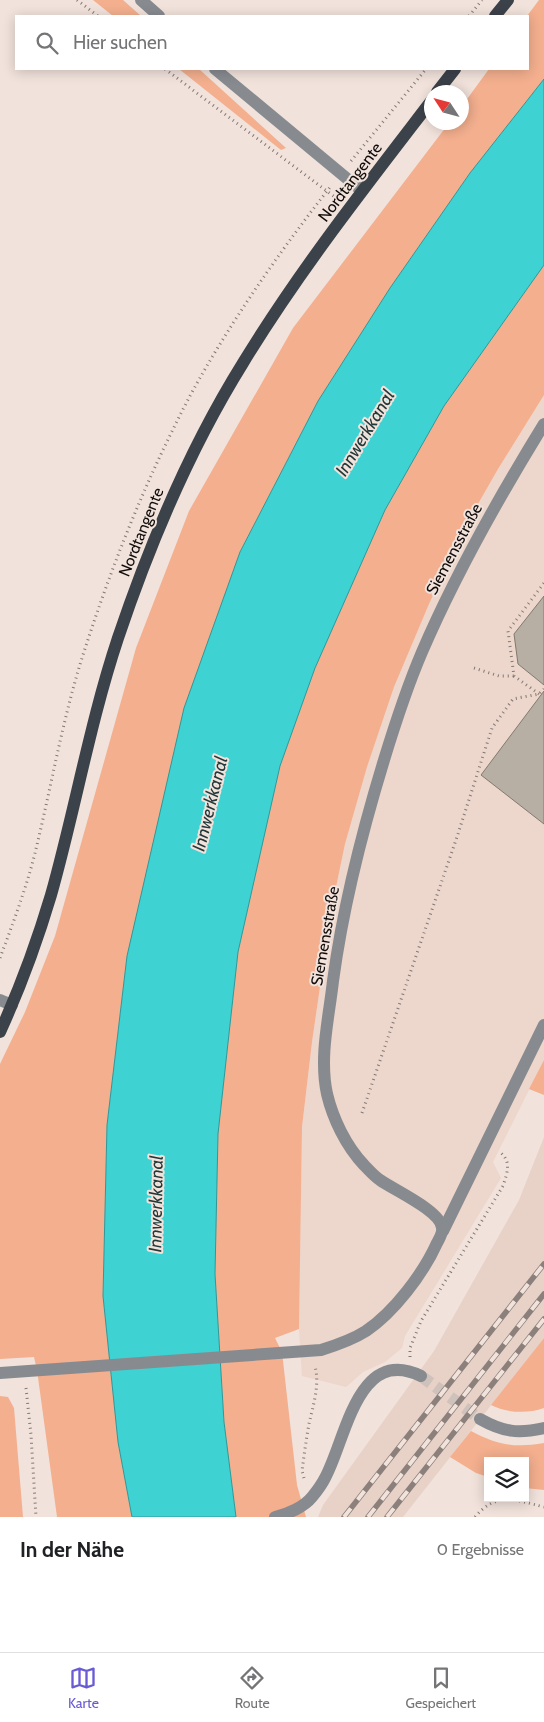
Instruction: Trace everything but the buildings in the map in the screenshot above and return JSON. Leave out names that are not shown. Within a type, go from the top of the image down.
[{"type":"main road","points":[[497,15],[508,0]]},
{"type":"main road","points":[[443,85],[455,70]]},
{"type":"main road","name":"Nordtangente","points":[[0,1032],[30,961],[51,895],[100,700],[118,639],[157,534],[179,484],[242,363],[302,272],[424,110]]},
{"type":"street","points":[[141,0],[158,15]]},
{"type":"street","points":[[216,70],[362,191]]},
{"type":"street","name":"Siemensstraße","points":[[443,1231],[437,1218],[422,1206],[379,1179],[362,1164],[338,1127],[328,1095],[324,1070],[328,1019],[346,903],[368,813],[420,655],[471,549],[544,424]]},
{"type":"street","points":[[0,1000],[12,1005]]},
{"type":"street","points":[[0,1373],[312,1351],[328,1348],[350,1340],[366,1331],[390,1310],[417,1276],[434,1249],[544,1025]]},
{"type":"street","points":[[275,1517],[294,1510],[311,1498],[325,1478],[353,1407],[371,1380],[380,1374],[392,1370],[416,1373]]},
{"type":"street","points":[[480,1419],[495,1427],[515,1432],[544,1428]]},
{"type":"path","points":[[77,0],[97,15]]},
{"type":"path","points":[[470,15],[482,0]]},
{"type":"path","points":[[166,70],[349,209]]},
{"type":"path","points":[[514,676],[508,631],[544,583]]},
{"type":"path","points":[[474,668],[499,676],[514,676],[539,694]]},
{"type":"path","points":[[362,1113],[457,838],[492,728],[513,699],[539,694],[544,689]]},
{"type":"path","points":[[416,1373],[410,1348],[421,1321],[503,1186],[506,1178],[508,1169],[506,1157],[487,1140]]},
{"type":"path","points":[[311,1498],[302,1471],[308,1426],[317,1388],[317,1376],[312,1351]]},
{"type":"path","points":[[24,1371],[31,1435],[36,1517]]},
{"type":"path","points":[[475,1517],[481,1509],[496,1500],[509,1499],[544,1507]]},
{"type":"shaded area","points":[[93,0],[123,0],[140,15],[112,15]]},
{"type":"shaded area","points":[[539,0],[544,0],[544,79],[470,173],[390,288],[318,401],[240,552],[127,956],[107,1125],[103,1296],[118,1442],[132,1517],[57,1517],[34,1357],[0,1359],[0,1064],[25,1012],[55,936],[136,648],[189,511],[293,328],[444,130],[469,130],[469,96],[488,70],[529,70],[529,15]]},
{"type":"shaded area","points":[[180,70],[200,70],[286,148],[281,150]]},
{"type":"shaded area","points":[[544,265],[544,395],[462,532],[394,687],[367,767],[345,844],[331,911],[302,1127],[299,1329],[275,1338],[282,1352],[297,1485],[306,1517],[236,1517],[224,1422],[215,1274],[218,1134],[238,952],[280,766],[315,668],[385,510],[444,406]]},
{"type":"shaded area","points":[[544,395],[544,1060],[493,1162],[501,1178],[405,1336],[402,1348],[385,1362],[363,1372],[346,1387],[302,1376],[299,1329],[302,1127],[331,911],[345,844],[367,767],[394,687],[462,532]]},
{"type":"shaded area","points":[[544,1060],[544,1095],[529,1089]]},
{"type":"shaded area","points":[[544,1137],[544,1338],[403,1517],[318,1517],[323,1505],[434,1351],[519,1200]]},
{"type":"shaded area","points":[[544,1338],[544,1408],[517,1412],[491,1405]]},
{"type":"shaded area","points":[[0,1396],[8,1397],[14,1408],[23,1517],[0,1517]]},
{"type":"shaded area","points":[[471,1431],[506,1444],[544,1443],[544,1490],[529,1488],[529,1457],[484,1457],[484,1476],[476,1473],[450,1457]]},
{"type":"water","name":"Innwerkkanal","points":[[544,79],[544,265],[444,406],[385,510],[315,668],[280,766],[238,952],[218,1134],[215,1274],[224,1422],[236,1517],[132,1517],[118,1442],[103,1296],[107,1125],[127,956],[184,708],[240,552],[318,401],[390,288],[470,173]]},
{"type":"tunnel","points":[[421,1376],[480,1419]]},
{"type":"railway","points":[[344,1517],[544,1264]]},
{"type":"railway","points":[[368,1517],[544,1294]]},
{"type":"railway","points":[[387,1517],[544,1319]]}]
